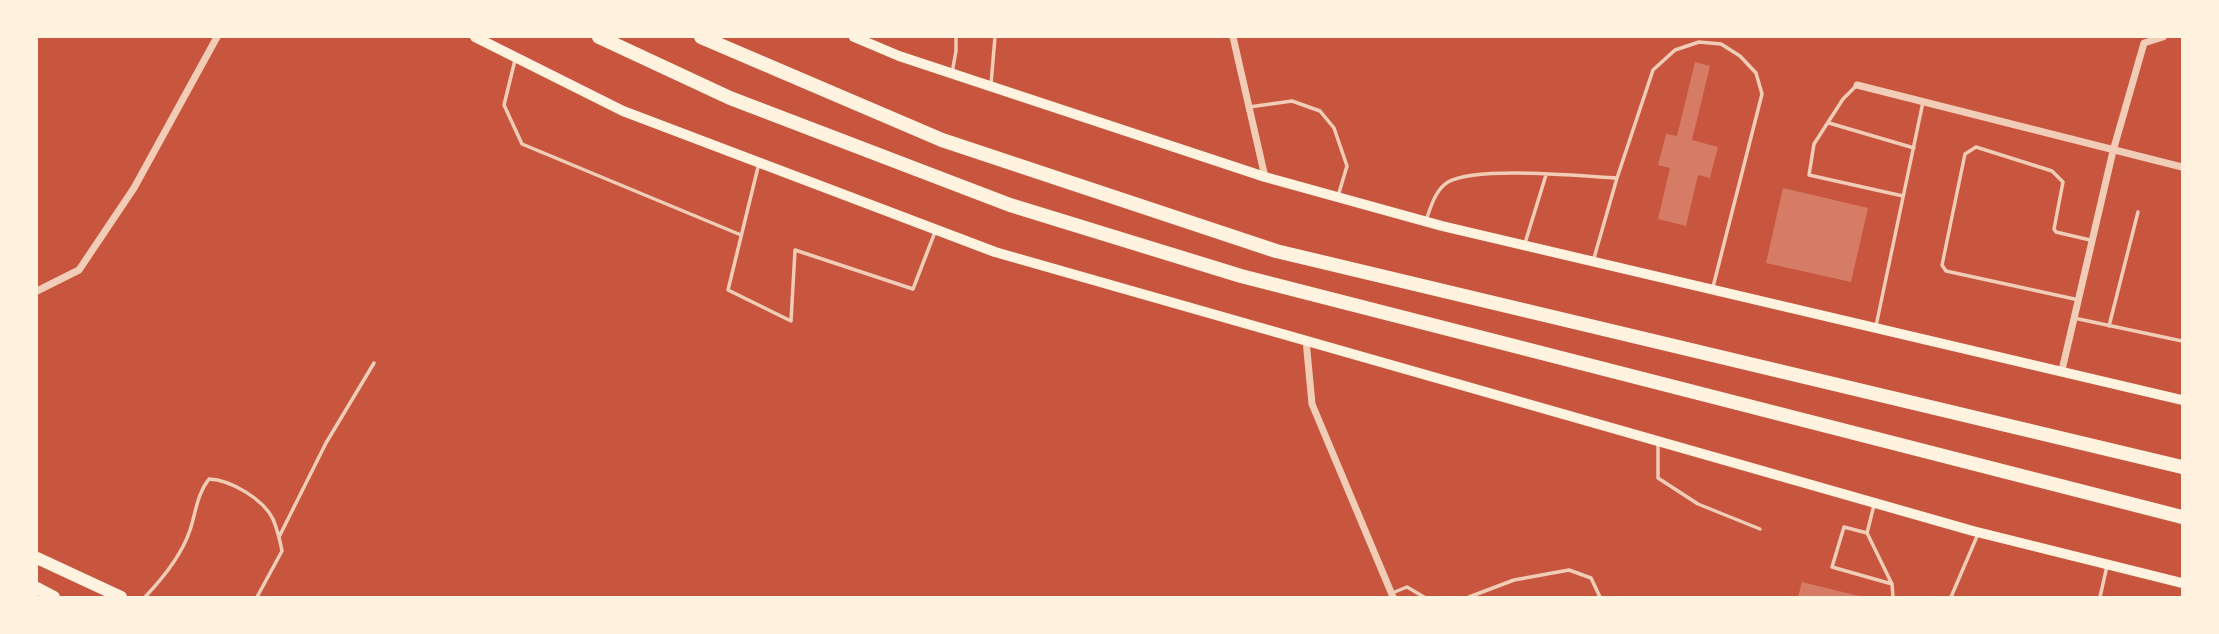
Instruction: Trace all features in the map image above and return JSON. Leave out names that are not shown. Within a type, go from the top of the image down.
[{"type":"highway","points":[[600,37],[730,98],[997,200],[1241,276],[2182,517]]},
{"type":"highway","points":[[701,37],[942,139],[1276,251],[2182,467]]},
{"type":"main road","points":[[475,37],[623,111],[995,253],[1979,532],[2182,583]]},
{"type":"main road","points":[[854,37],[899,56],[1265,177],[1425,222],[2182,400]]},
{"type":"main road","points":[[37,558],[121,597]]},
{"type":"main road","points":[[37,588],[54,597]]},
{"type":"street","points":[[37,291],[79,271],[134,188],[217,37]]},
{"type":"street","points":[[1233,37],[1265,177]]},
{"type":"street","points":[[2062,370],[2113,151],[2144,43],[2163,37]]},
{"type":"street","points":[[1857,85],[2182,167]]},
{"type":"street","points":[[1306,340],[1312,404],[1392,595]]},
{"type":"lane","points":[[952,74],[956,37]]},
{"type":"lane","points":[[991,87],[995,37]]},
{"type":"lane","points":[[1594,262],[1617,178],[1653,70],[1675,50],[1699,42],[1721,44],[1740,56],[1756,73],[1762,94],[1712,289]]},
{"type":"lane","points":[[516,58],[504,105],[522,144],[741,235]]},
{"type":"lane","points":[[1857,85],[1843,99],[1814,144],[1809,175],[1904,196]]},
{"type":"lane","points":[[1249,107],[1292,101],[1320,111],[1334,128],[1347,166],[1338,197]]},
{"type":"lane","points":[[1876,327],[1923,102]]},
{"type":"lane","points":[[1829,123],[1914,148]]},
{"type":"lane","points":[[2078,300],[1946,271],[1942,265],[1965,154],[1976,147],[2052,171],[2063,183],[2054,229],[2056,232],[2092,241]]},
{"type":"lane","points":[[759,163],[728,290],[791,321],[795,250],[913,289],[936,230]]},
{"type":"lane","points":[[1425,222],[1434,197],[1446,183],[1471,174],[1617,178]]},
{"type":"lane","points":[[1525,246],[1546,175]]},
{"type":"lane","points":[[2109,326],[2138,212]]},
{"type":"lane","points":[[2074,318],[2182,341]]},
{"type":"lane","points":[[279,537],[326,443],[374,363]]},
{"type":"lane","points":[[1658,442],[1658,478],[1698,504],[1760,529]]},
{"type":"lane","points":[[145,597],[184,545],[197,500],[209,479],[232,485],[265,506],[272,518],[282,551],[257,597]]},
{"type":"lane","points":[[1875,503],[1867,533],[1892,584],[1894,597]]},
{"type":"lane","points":[[1867,533],[1844,527],[1832,567],[1892,584]]},
{"type":"lane","points":[[1951,597],[1979,532]]},
{"type":"lane","points":[[2100,597],[2107,564]]},
{"type":"lane","points":[[1469,597],[1514,580],[1569,570],[1591,578],[1600,597]]},
{"type":"lane","points":[[1392,595],[1407,587],[1424,597]]},
{"type":"building","points":[[1695,62],[1710,66],[1692,140],[1718,147],[1710,178],[1698,175],[1686,226],[1658,219],[1670,168],[1658,165],[1666,134],[1677,136]]},
{"type":"building","points":[[1783,188],[1868,208],[1851,282],[1766,263]]},
{"type":"building","points":[[1802,582],[1859,596],[1859,597],[1798,597]]}]
